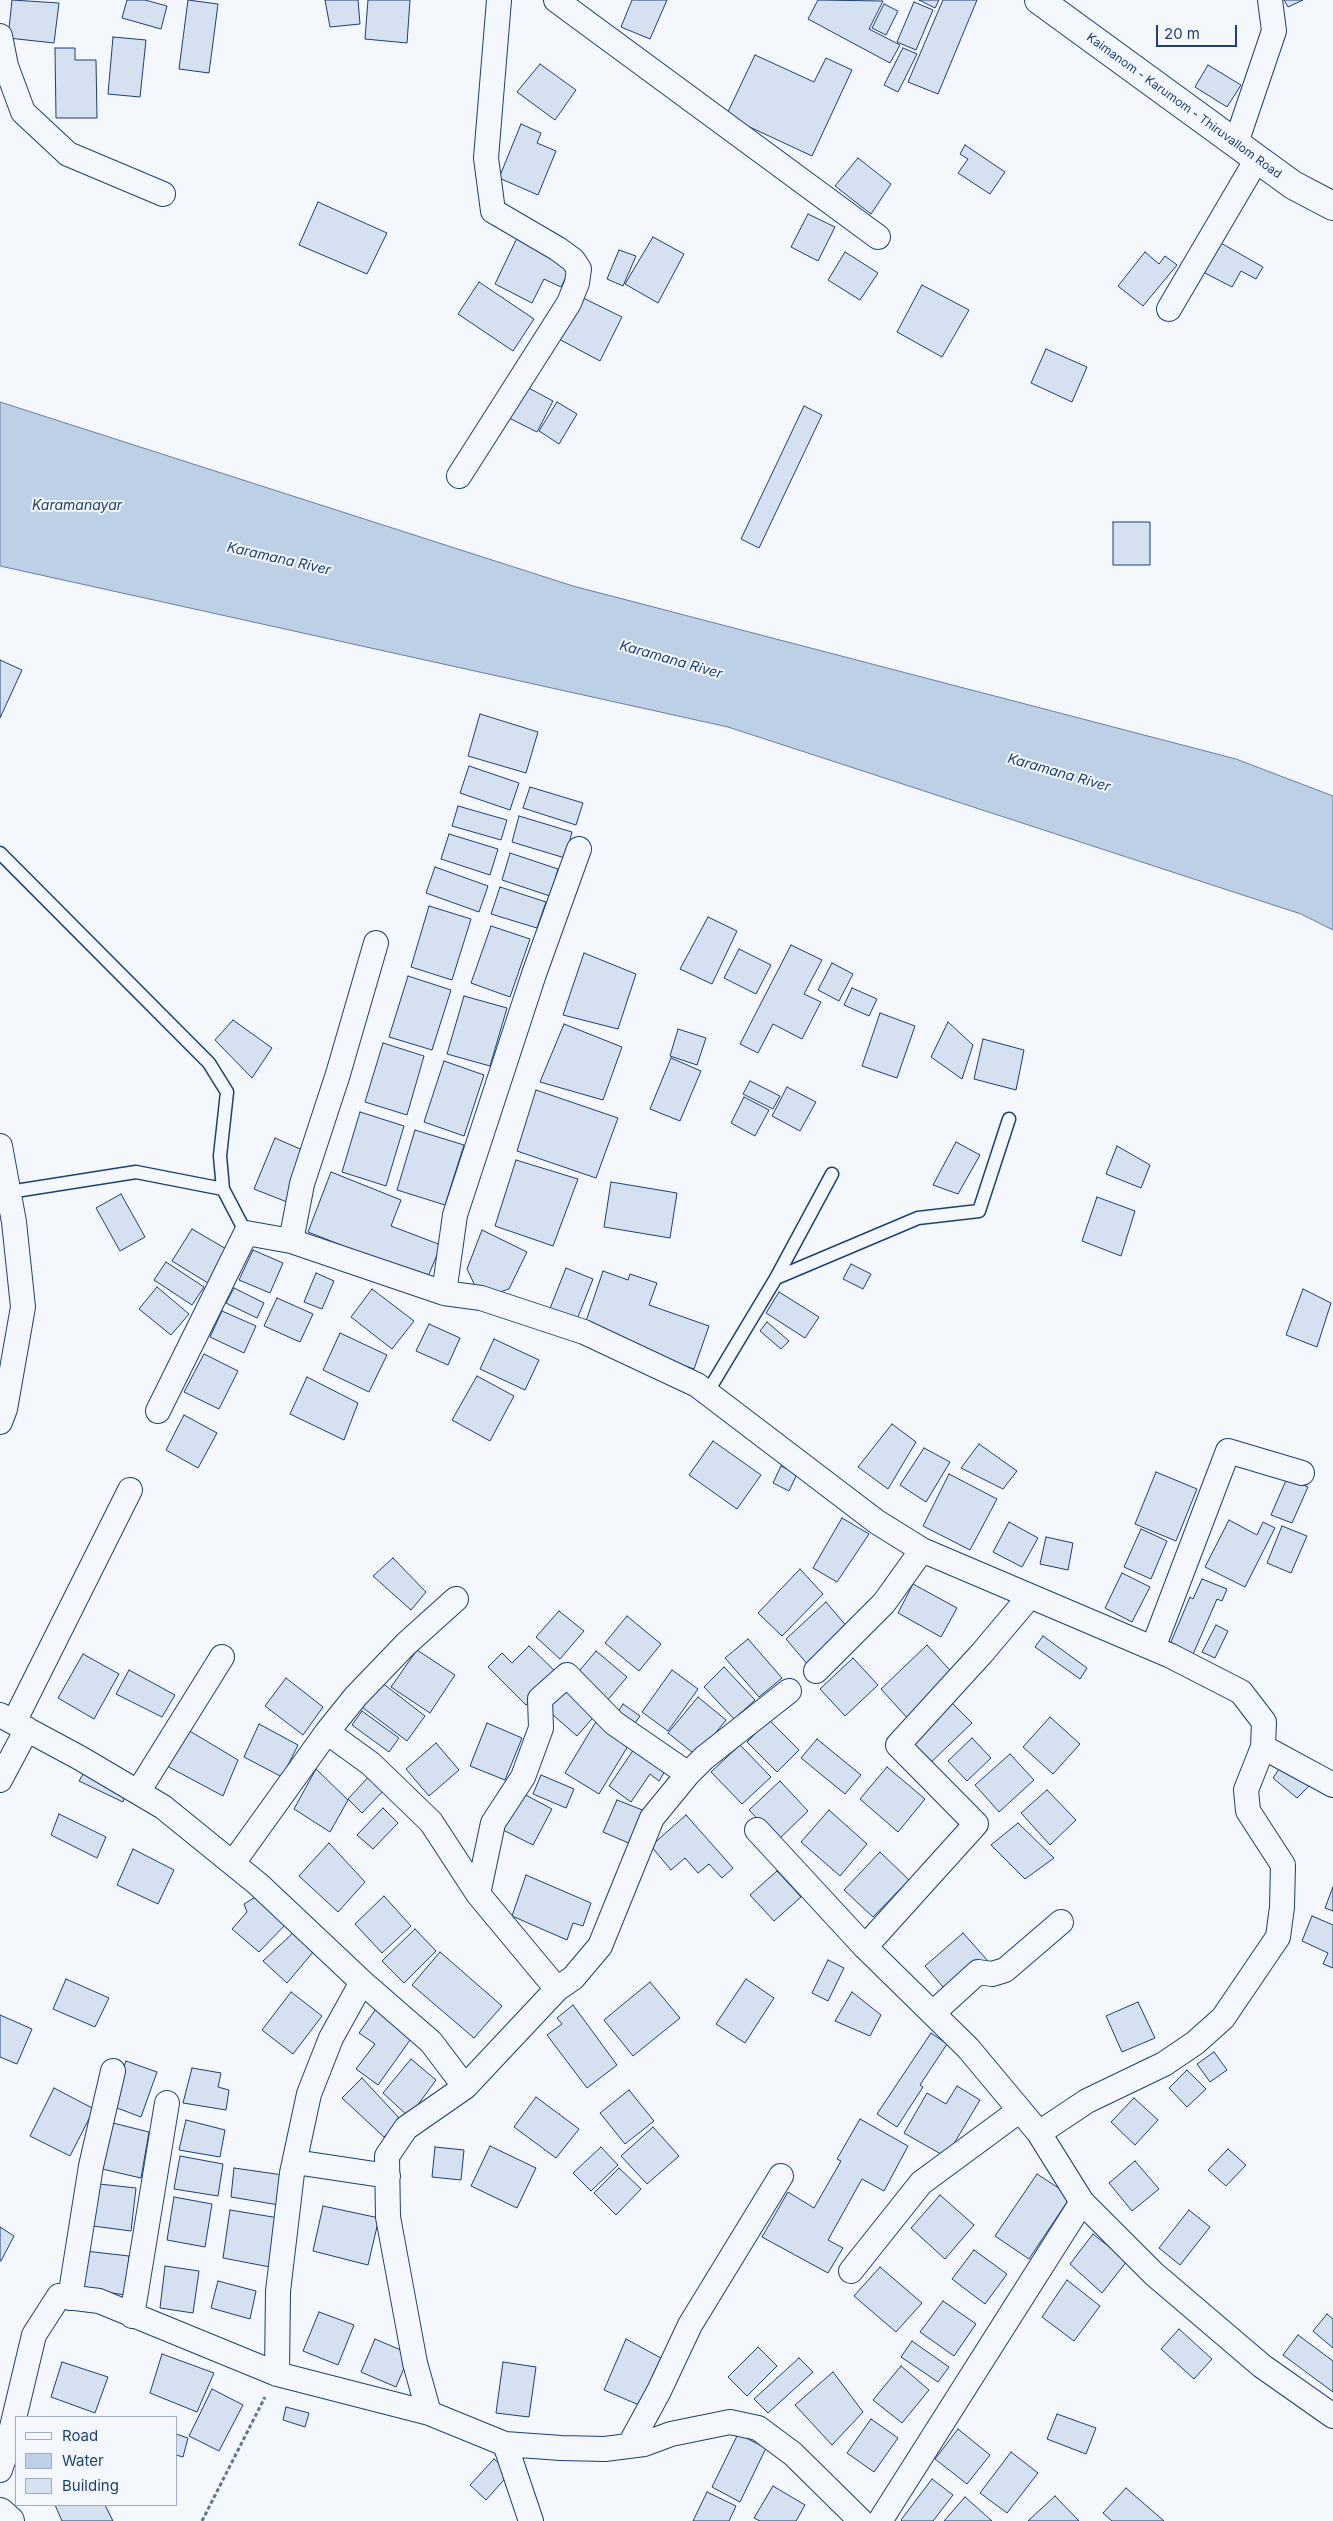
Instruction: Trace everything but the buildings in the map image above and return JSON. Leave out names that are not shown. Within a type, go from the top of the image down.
[{"type":"main road","name":"Kaimanom - Karumom - Thiruvallom Road","points":[[1039,0],[1293,185],[1333,206]]},
{"type":"main road","points":[[0,2512],[10,2521]]},
{"type":"street","points":[[459,476],[569,303],[578,283],[579,269],[573,260],[558,249],[493,211],[486,158],[499,0]]},
{"type":"street","points":[[556,0],[878,237]]},
{"type":"street","points":[[1169,309],[1247,151],[1274,31],[1270,0]]},
{"type":"street","points":[[0,36],[6,66],[23,112],[68,154],[163,194]]},
{"type":"street","points":[[444,1293],[455,1215],[534,974],[579,849]]},
{"type":"street","points":[[291,1242],[302,1184],[338,1074],[376,943]]},
{"type":"street","points":[[0,1146],[14,1222],[23,1307],[5,1409],[0,1422]]},
{"type":"street","points":[[158,1411],[246,1233],[291,1242],[444,1293],[481,1298],[584,1332],[697,1385],[877,1522],[922,1550],[1153,1648],[1241,1692],[1264,1722],[1264,1747],[1246,1790],[1248,1811],[1283,1865],[1282,1907],[1278,1937],[1223,2018],[1195,2043],[1164,2064],[1087,2101],[1039,2133]]},
{"type":"street","points":[[1153,1648],[1228,1451],[1302,1473]]},
{"type":"street","points":[[0,1780],[13,1722],[130,1490]]},
{"type":"street","points":[[816,1671],[884,1603],[922,1550]]},
{"type":"street","points":[[865,1947],[976,1824],[898,1745],[982,1653],[1030,1596]]},
{"type":"street","points":[[233,1863],[327,1732],[356,1696],[406,1644],[456,1599]]},
{"type":"street","points":[[138,1792],[222,1657]]},
{"type":"street","points":[[478,1894],[493,1823],[523,1776],[541,1728],[540,1699],[567,1675],[614,1723],[688,1774]]},
{"type":"street","points":[[429,2413],[416,2363],[388,2217],[388,2156],[406,2128],[465,2087],[557,1989],[573,1978],[600,1946],[652,1818],[688,1774],[704,1758],[789,1691]]},
{"type":"street","points":[[13,1722],[163,1807],[233,1863],[258,1884],[362,1982],[431,2042],[465,2087]]},
{"type":"street","points":[[327,1732],[372,1764],[431,1822],[478,1894],[557,1989]]},
{"type":"street","points":[[1264,1747],[1333,1785]]},
{"type":"street","points":[[757,1830],[865,1947],[968,2048],[1039,2133],[1082,2202],[1154,2274],[1262,2366],[1333,2416]]},
{"type":"street","points":[[933,2013],[978,1972],[992,1974],[1004,1970],[1061,1922]]},
{"type":"street","points":[[277,2374],[278,2291],[295,2162],[309,2094],[331,2038],[362,1982]]},
{"type":"street","points":[[70,2298],[91,2166],[113,2072]]},
{"type":"street","points":[[132,2316],[167,2103]]},
{"type":"street","points":[[851,2271],[921,2184],[1020,2110]]},
{"type":"street","points":[[295,2162],[388,2176]]},
{"type":"street","points":[[629,2446],[659,2391],[690,2325],[781,2176]]},
{"type":"street","points":[[880,2521],[1082,2202]]},
{"type":"street","points":[[0,2470],[34,2335],[59,2296],[99,2302],[277,2374],[429,2413],[505,2444],[580,2449],[629,2446],[730,2422],[758,2428],[793,2454],[861,2521]]},
{"type":"street","points":[[505,2444],[531,2521]]},
{"type":"lane","points":[[0,852],[209,1064],[227,1092],[220,1156],[223,1189],[246,1233]]},
{"type":"lane","points":[[776,1278],[918,1218],[978,1211],[1009,1119]]},
{"type":"lane","points":[[9,1192],[136,1172],[223,1189]]},
{"type":"lane","points":[[707,1393],[776,1278],[832,1174]]},
{"type":"path","points":[[202,2521],[277,2374]]},
{"type":"water","name":"Karamanayar","points":[[0,402],[573,586],[1236,759],[1333,796],[1333,930],[1301,914],[728,727],[0,566]]},
{"type":"water label","name":"Karamana River","points":[[279,559]]},
{"type":"water label","name":"Karamana River","points":[[671,660]]},
{"type":"water label","name":"Karamana River","points":[[1059,773]]}]
